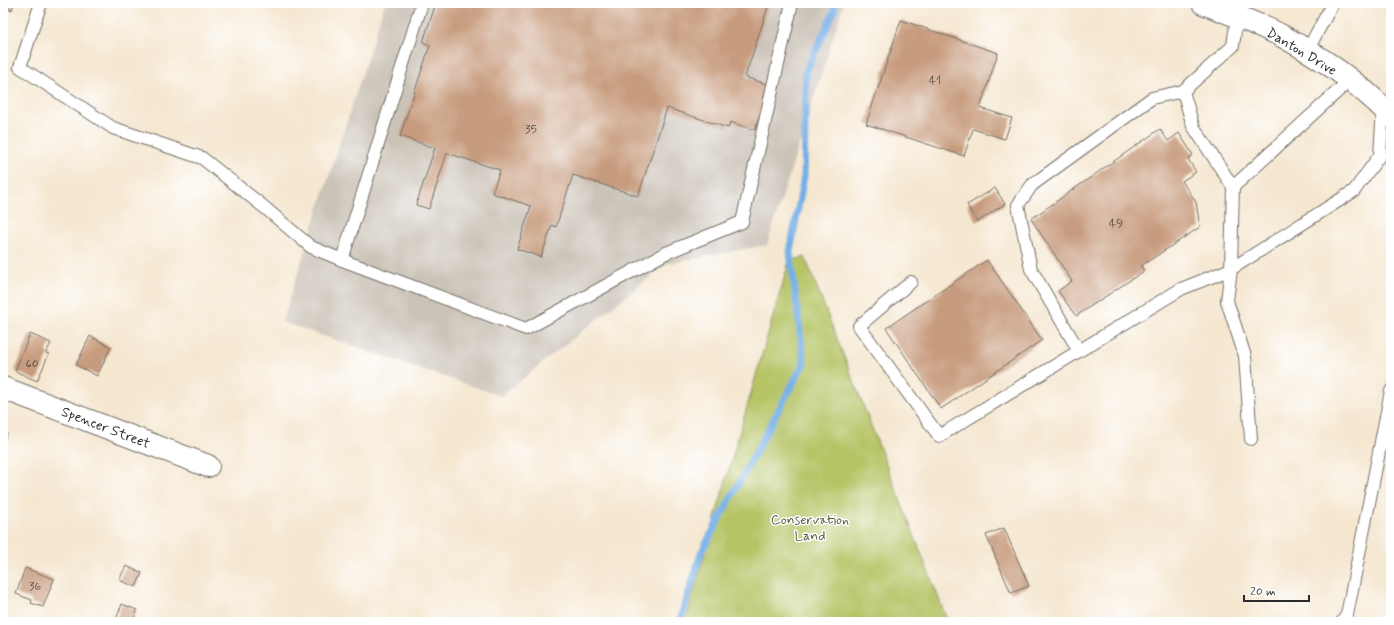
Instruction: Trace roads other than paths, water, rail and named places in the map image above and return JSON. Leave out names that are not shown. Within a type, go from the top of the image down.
[{"type":"street","name":"Danton Drive","points":[[1203,3],[1237,16],[1281,36],[1307,50],[1350,80],[1387,112]]},
{"type":"street","name":"Spencer Street","points":[[3,388],[208,466]]},
{"type":"lane","points":[[41,3],[20,67],[113,128],[202,158],[264,207],[311,247],[526,329],[666,253],[742,222],[792,3]]},
{"type":"lane","points":[[342,260],[422,3]]},
{"type":"lane","points":[[1307,50],[1333,3]]},
{"type":"lane","points":[[1079,351],[1031,269],[1018,205],[1032,184],[1152,98],[1183,91],[1233,46],[1237,16]]},
{"type":"lane","points":[[1233,186],[1350,80]]},
{"type":"lane","points":[[1183,91],[1193,126],[1233,186],[1231,269],[1227,301],[1245,356],[1251,439]]},
{"type":"lane","points":[[911,282],[859,326],[939,436],[1181,289],[1231,269],[1354,190],[1380,155],[1387,112]]},
{"type":"lane","points":[[1342,622],[1347,615],[1391,390]]},
{"type":"waterway","points":[[680,622],[701,553],[804,363],[790,252],[804,176],[806,71],[834,12],[835,3]]},
{"type":"park label","name":"Conservation Land","points":[[810,528]]}]
